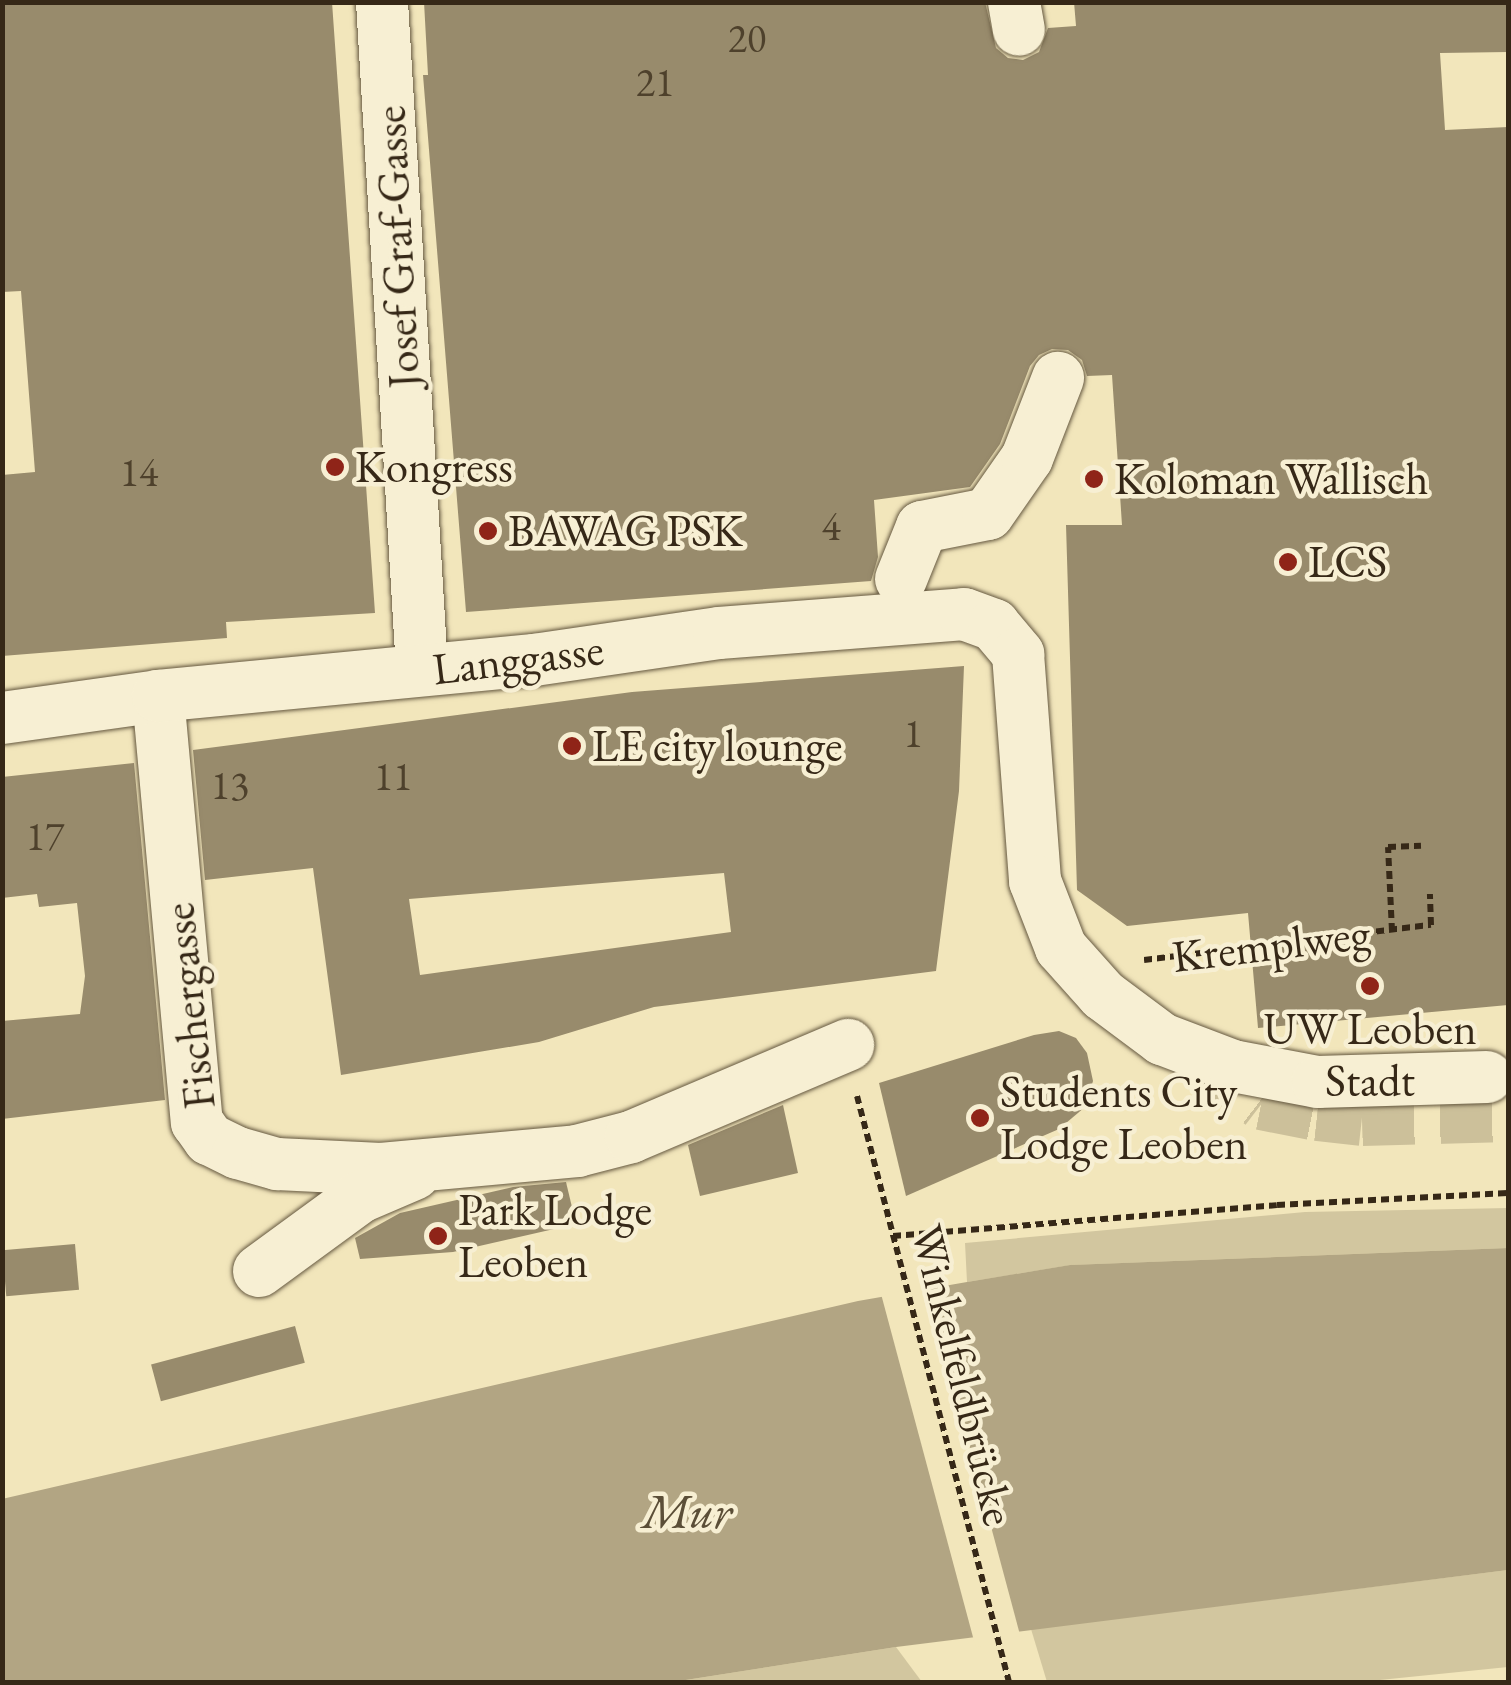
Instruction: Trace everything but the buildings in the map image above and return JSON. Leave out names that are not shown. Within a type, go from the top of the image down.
[{"type":"street","name":"Josef Graf-Gasse","points":[[382,2],[422,670]]},
{"type":"street","points":[[901,579],[922,528],[988,514],[1026,458],[1058,378]]},
{"type":"street","name":"Langgasse","points":[[2,718],[158,696],[422,670],[719,633],[964,614],[994,624],[1018,654],[1035,880],[1070,958]]},
{"type":"street","name":"Fischergasse","points":[[158,696],[196,1122],[209,1139],[238,1154],[277,1164],[381,1169],[577,1150],[630,1137],[851,1065]]},
{"type":"street","name":"Kremplweg","points":[[1070,958],[1104,995],[1162,1039],[1233,1066],[1318,1082],[1487,1077]]},
{"type":"street","name":"Fischergasse","points":[[259,1271],[360,1198],[438,1164]]},
{"type":"path","points":[[1392,931],[1388,847],[1422,846]]},
{"type":"path","name":"Kremplweg","points":[[1070,958],[1432,925],[1430,894]]},
{"type":"path","name":"Winkelfeldbrücke","points":[[851,1065],[1008,1682]]},
{"type":"path","points":[[893,1236],[1277,1206],[1508,1193]]},
{"type":"shaded area","points":[[1508,1208],[1508,1248],[1071,1265],[967,1282],[965,1243],[1305,1212]]},
{"type":"shaded area","points":[[1508,1570],[1508,1667],[1360,1682],[1047,1682],[1031,1629]]},
{"type":"shaded area","points":[[896,1647],[922,1682],[673,1682]]},
{"type":"water","name":"Mur","points":[[1508,1248],[1508,1570],[896,1647],[673,1682],[3,1682],[2,1499],[858,1301],[967,1282],[1070,1265]]},
{"type":"pier","points":[[926,1284],[1020,1636],[976,1648],[882,1296]]},
{"type":"tunnel","points":[[1197,1055],[1261,1104],[1317,1115],[1362,1120],[1508,1116]]},
{"type":"place","name":"Kongress","points":[[335,467]]},
{"type":"place","name":"Koloman Wallisch","points":[[1094,479]]},
{"type":"place","name":"BAWAG PSK","points":[[488,531]]},
{"type":"place","name":"LCS","points":[[1288,562]]},
{"type":"place","name":"LE city lounge","points":[[572,746]]},
{"type":"place","name":"UW Leoben Stadt","points":[[1370,986]]},
{"type":"place","name":"Students City Lodge Leoben","points":[[980,1118]]},
{"type":"place","name":"Park Lodge Leoben","points":[[438,1236]]}]
